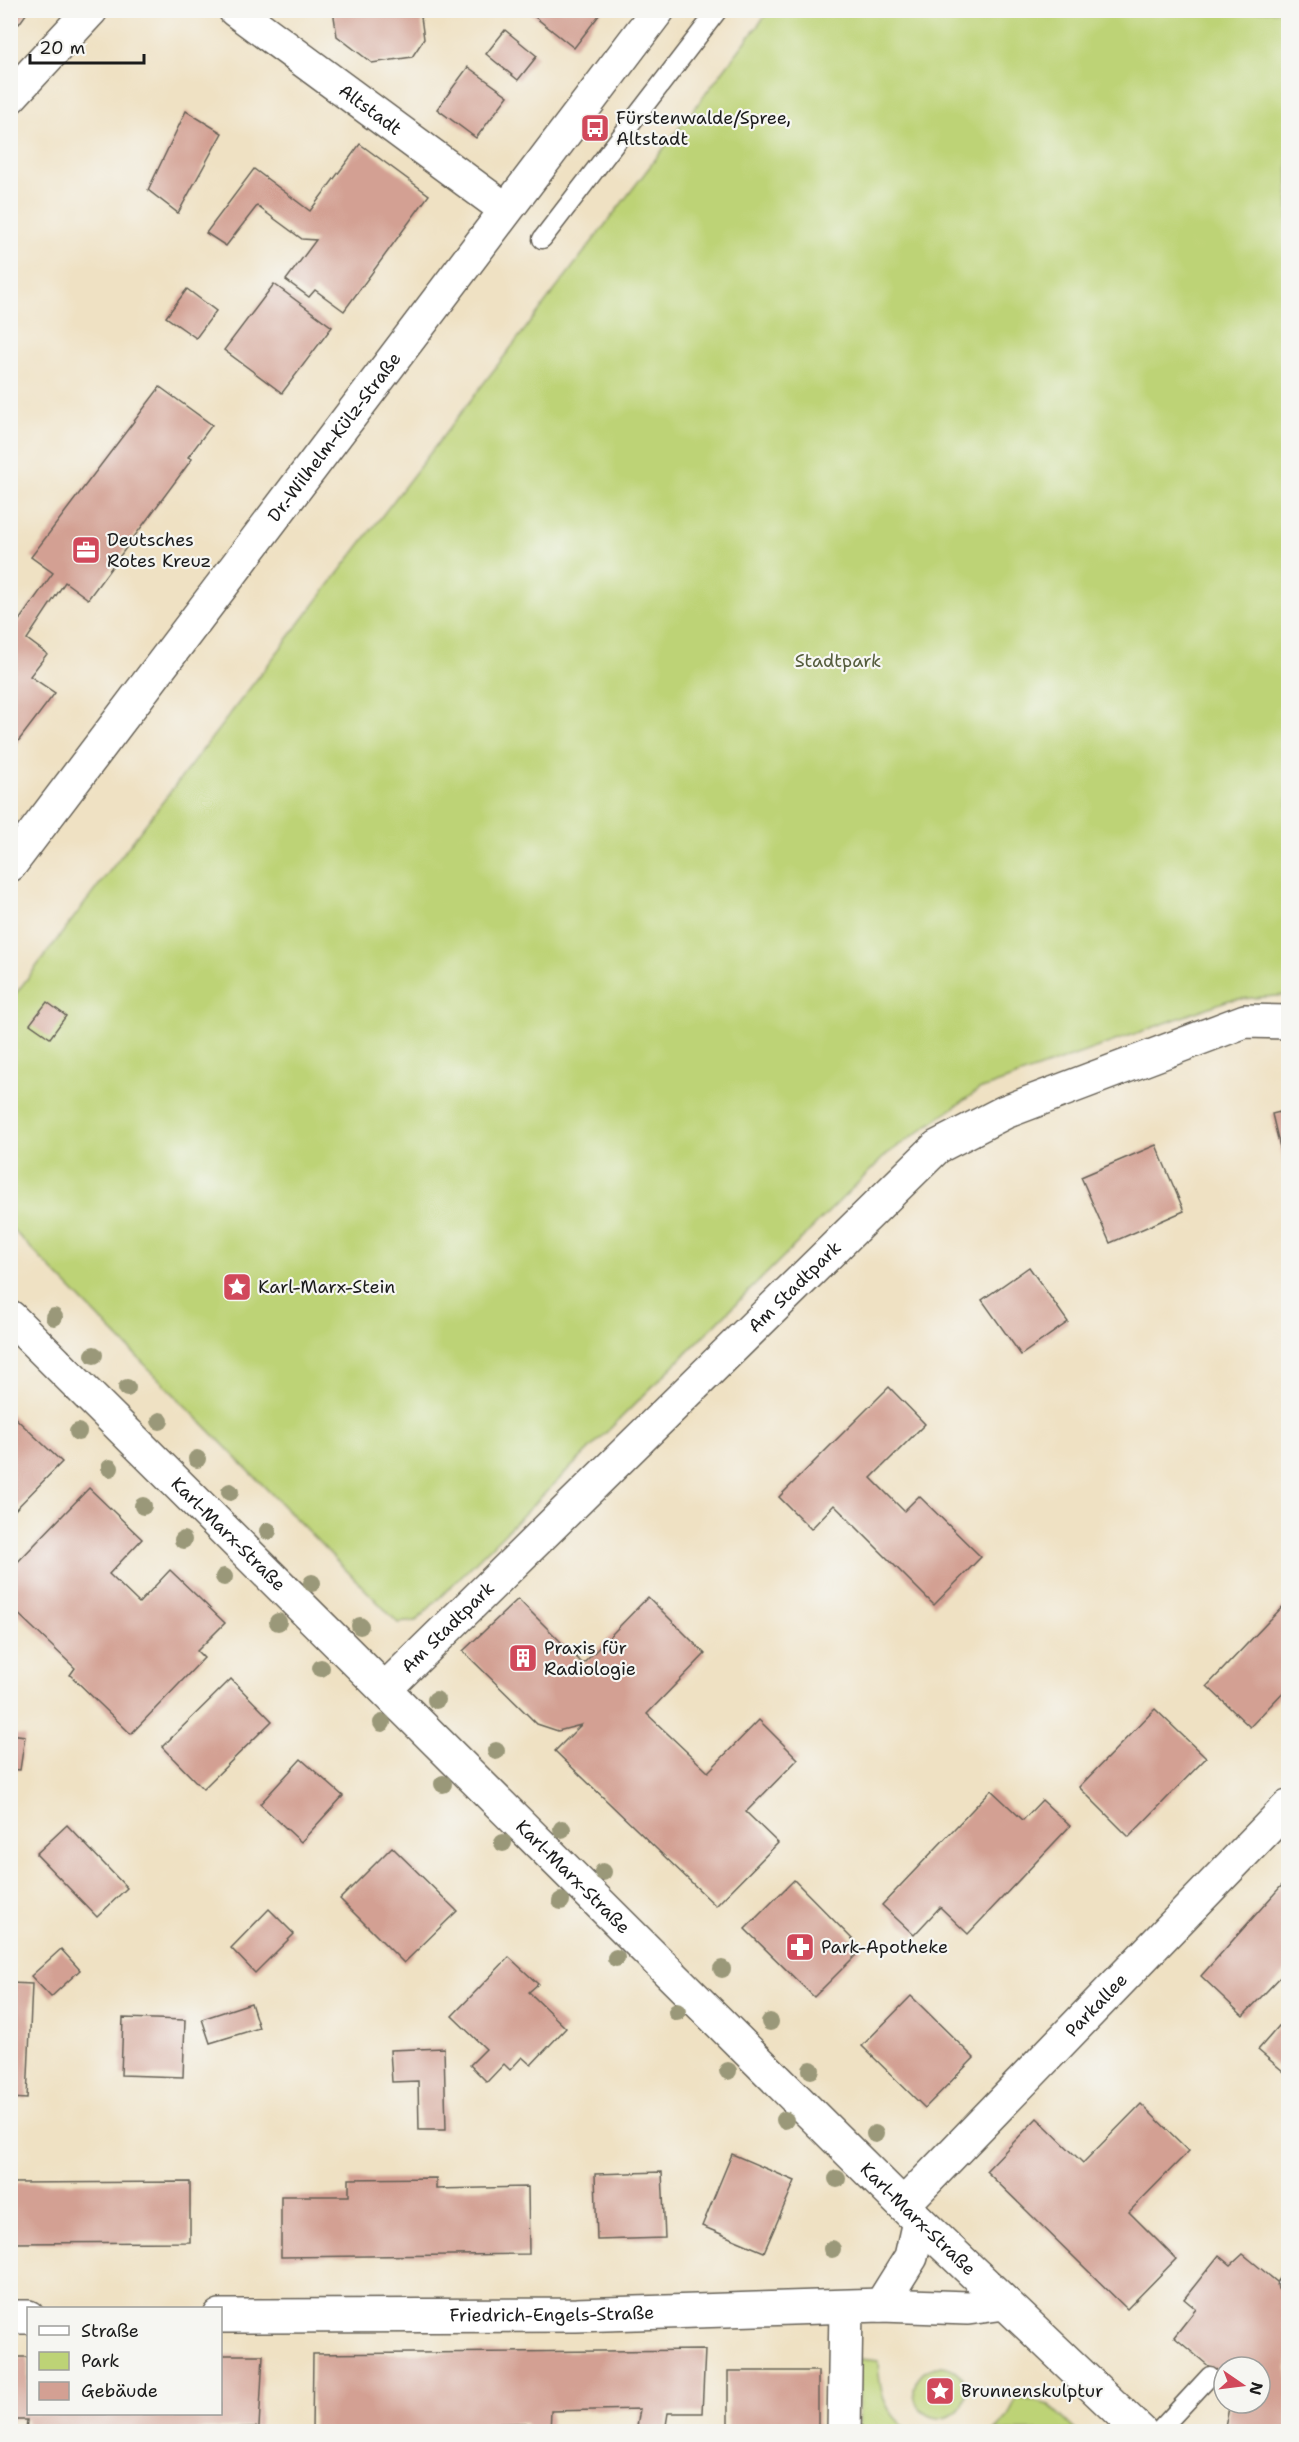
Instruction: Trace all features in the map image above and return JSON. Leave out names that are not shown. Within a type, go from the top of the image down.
[{"type":"street","points":[[10,96],[91,10]]},
{"type":"street","name":"Altstadt","points":[[235,10],[506,209]]},
{"type":"street","name":"Dr.-Wilhelm-Külz-Straße","points":[[10,865],[657,10]]},
{"type":"street","name":"Am Stadtpark","points":[[385,1689],[937,1147],[1005,1112],[1245,1021],[1288,1022]]},
{"type":"street","name":"Karl-Marx-Straße","points":[[10,1317],[911,2213],[1141,2432]]},
{"type":"street","name":"Parkallee","points":[[911,2213],[1288,1807]]},
{"type":"street","points":[[881,2305],[911,2257],[911,2213]]},
{"type":"street","name":"Friedrich-Engels-Straße","points":[[222,2316],[576,2315],[881,2305],[968,2308],[1005,2303]]},
{"type":"street","points":[[844,2432],[846,2307]]},
{"type":"street","points":[[10,2317],[27,2317]]},
{"type":"lane","points":[[542,239],[718,10]]},
{"type":"lane","points":[[1158,2432],[1210,2376]]},
{"type":"green space","name":"Stadtpark","points":[[769,11],[1288,11],[1288,995],[1229,1000],[979,1090],[887,1154],[416,1621],[398,1623],[11,1228],[10,1001]]},
{"type":"green space","points":[[859,2359],[878,2361],[880,2383],[888,2408],[909,2431],[859,2431]]},
{"type":"green space","points":[[940,2366],[954,2370],[962,2378],[966,2392],[962,2406],[954,2414],[940,2418],[926,2414],[918,2406],[914,2392],[918,2378],[926,2370]]},
{"type":"green space","points":[[1017,2397],[1049,2405],[1076,2431],[994,2431],[1007,2418]]},
{"type":"building","points":[[10,10],[29,10],[19,24],[10,18]]},
{"type":"building","points":[[333,10],[420,10],[424,39],[412,57],[372,63],[337,36]]},
{"type":"building","points":[[532,10],[603,10],[574,48],[530,13]]},
{"type":"building","points":[[505,30],[537,56],[518,80],[486,54]]},
{"type":"building","points":[[468,67],[508,96],[476,138],[437,109]]},
{"type":"building","points":[[186,111],[222,133],[178,213],[148,190]]},
{"type":"building","points":[[360,144],[429,195],[344,311],[315,290],[309,297],[286,280],[316,240],[302,239],[257,206],[226,246],[206,233],[254,169],[310,211]]},
{"type":"building","points":[[274,284],[332,327],[282,393],[224,350]]},
{"type":"building","points":[[187,289],[216,311],[196,338],[166,317]]},
{"type":"building","points":[[160,387],[212,425],[188,457],[192,459],[88,599],[65,582],[27,639],[47,654],[30,676],[55,693],[10,752],[10,633],[53,573],[31,557]]},
{"type":"building","points":[[47,1002],[66,1016],[50,1038],[30,1024]]},
{"type":"building","points":[[1288,1110],[1288,1181],[1272,1114]]},
{"type":"building","points":[[1156,1145],[1184,1211],[1110,1243],[1081,1177]]},
{"type":"building","points":[[1029,1267],[1068,1322],[1021,1355],[982,1300]]},
{"type":"building","points":[[889,1387],[925,1424],[871,1478],[904,1511],[919,1496],[981,1557],[934,1605],[834,1505],[811,1529],[779,1497]]},
{"type":"building","points":[[10,1413],[62,1462],[10,1515]]},
{"type":"building","points":[[89,1488],[142,1539],[109,1574],[139,1603],[170,1570],[225,1623],[197,1651],[204,1658],[131,1734],[70,1675],[75,1668],[10,1606],[10,1570]]},
{"type":"building","points":[[648,1597],[705,1654],[647,1714],[708,1772],[759,1720],[798,1759],[746,1812],[778,1843],[716,1906],[555,1751],[581,1725],[558,1731],[537,1724],[463,1651],[518,1599],[583,1664]]},
{"type":"building","points":[[1288,1601],[1288,1687],[1250,1727],[1207,1686]]},
{"type":"building","points":[[231,1679],[272,1721],[203,1789],[162,1747]]},
{"type":"building","points":[[1155,1709],[1206,1758],[1129,1837],[1079,1787]]},
{"type":"building","points":[[10,1734],[25,1736],[20,1770],[10,1769]]},
{"type":"building","points":[[301,1759],[343,1796],[301,1842],[260,1804]]},
{"type":"building","points":[[991,1790],[1023,1820],[1042,1800],[1070,1826],[968,1934],[940,1907],[914,1935],[882,1905]]},
{"type":"building","points":[[67,1825],[127,1888],[97,1917],[36,1854]]},
{"type":"building","points":[[392,1847],[457,1911],[404,1963],[340,1899]]},
{"type":"building","points":[[794,1880],[862,1949],[814,1997],[745,1929]]},
{"type":"building","points":[[1283,1884],[1288,1889],[1288,1969],[1243,2016],[1201,1976]]},
{"type":"building","points":[[269,1909],[294,1934],[255,1973],[231,1948]]},
{"type":"building","points":[[61,1949],[80,1970],[51,1997],[31,1976]]},
{"type":"building","points":[[509,1957],[538,1984],[529,1992],[566,2028],[531,2065],[522,2057],[510,2070],[504,2064],[487,2082],[470,2065],[486,2049],[452,2016]]},
{"type":"building","points":[[10,1983],[32,1984],[27,2099],[10,2098]]},
{"type":"building","points":[[911,1996],[974,2058],[925,2108],[862,2046]]},
{"type":"building","points":[[251,2003],[259,2028],[210,2043],[202,2019]]},
{"type":"building","points":[[123,2018],[185,2020],[183,2077],[121,2075]]},
{"type":"building","points":[[1285,2019],[1288,2023],[1288,2067],[1284,2072],[1258,2050]]},
{"type":"building","points":[[444,2048],[446,2130],[419,2130],[418,2081],[392,2082],[390,2050]]},
{"type":"building","points":[[1141,2104],[1189,2151],[1129,2212],[1176,2259],[1127,2309],[986,2171],[1037,2118],[1083,2163]]},
{"type":"building","points":[[732,2154],[795,2181],[764,2252],[702,2226]]},
{"type":"building","points":[[662,2172],[665,2238],[597,2240],[595,2174]]},
{"type":"building","points":[[436,2178],[436,2189],[528,2187],[529,2254],[281,2257],[281,2196],[349,2196],[349,2179]]},
{"type":"building","points":[[190,2182],[190,2242],[10,2243],[10,2183]]},
{"type":"building","points":[[1243,2254],[1288,2291],[1288,2432],[1224,2432],[1228,2415],[1272,2415],[1272,2355],[1212,2355],[1212,2369],[1174,2337],[1196,2309],[1184,2299],[1219,2255],[1231,2265]]},
{"type":"building","points":[[705,2350],[702,2413],[668,2413],[665,2432],[636,2432],[640,2409],[551,2411],[550,2432],[525,2432],[526,2423],[482,2424],[482,2432],[312,2432],[313,2354]]},
{"type":"building","points":[[222,2355],[263,2355],[259,2427],[197,2429],[196,2432],[26,2432],[27,2420],[10,2420],[10,2357],[27,2357],[27,2415],[222,2415]]},
{"type":"building","points":[[728,2371],[818,2371],[818,2432],[728,2432]]},
{"type":"place","name":"Fürstenwalde/Spree, Altstadt","points":[[595,128]]},
{"type":"place","name":"Deutsches Rotes Kreuz","points":[[86,550]]},
{"type":"place","name":"Karl-Marx-Stein","points":[[237,1287]]},
{"type":"place","name":"Praxis für Radiologie","points":[[523,1658]]},
{"type":"place","name":"Park-Apotheke","points":[[800,1947]]},
{"type":"place","name":"Brunnenskulptur","points":[[940,2391]]}]
